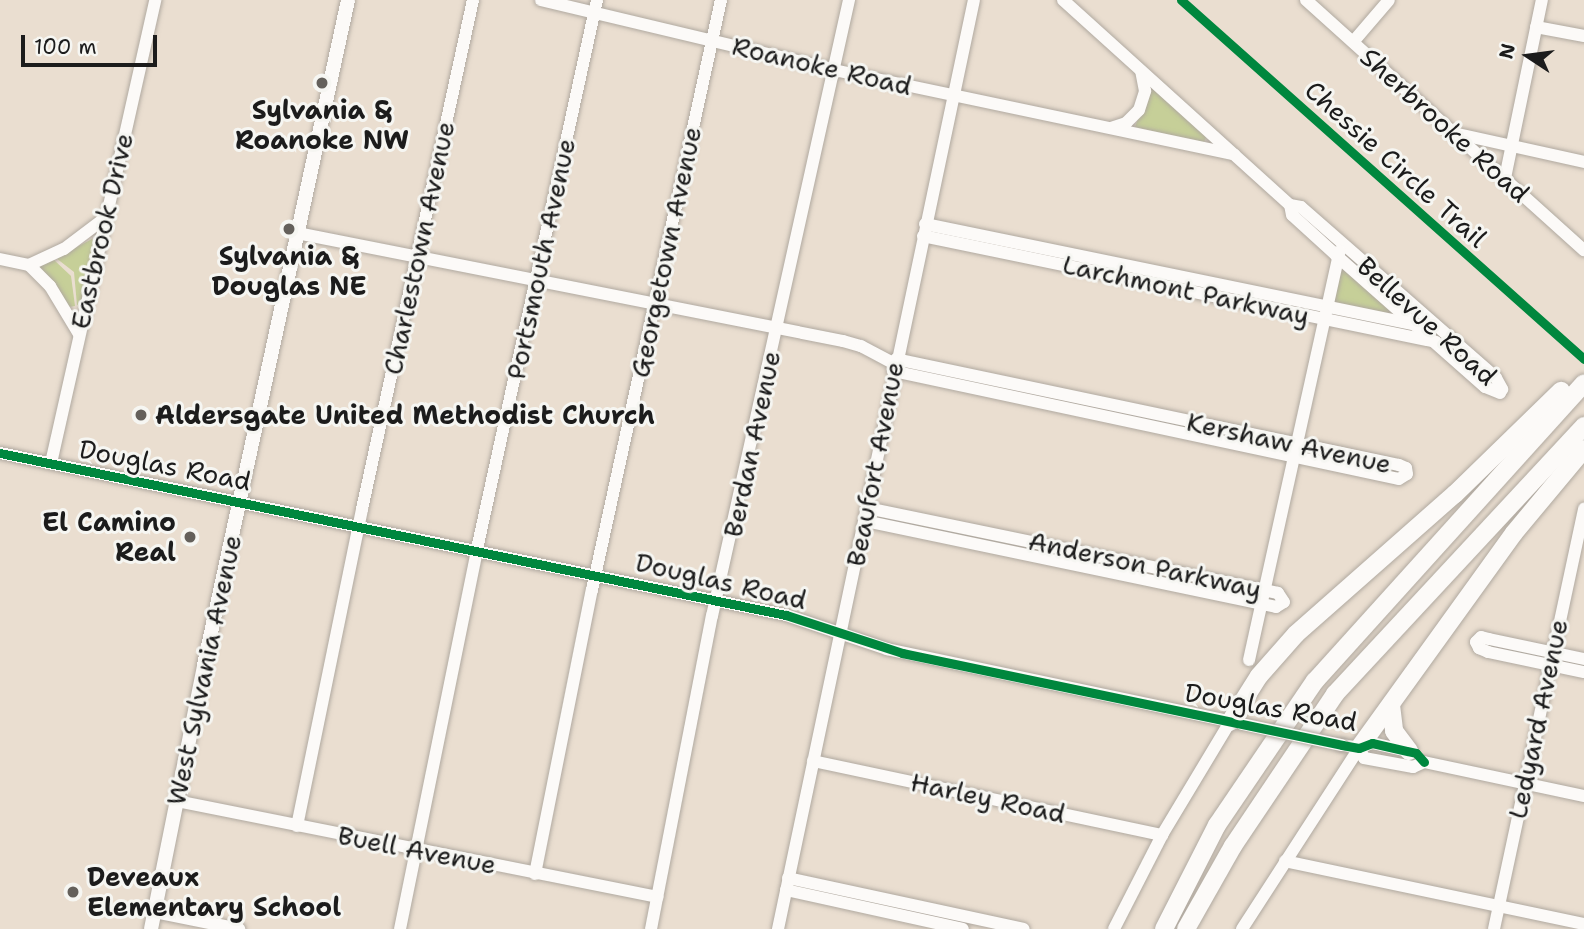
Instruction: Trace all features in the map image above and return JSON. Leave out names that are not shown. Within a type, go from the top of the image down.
[{"type":"highway","points":[[1236,723],[1259,676],[1296,634],[1455,494],[1570,382],[1584,377]]},
{"type":"highway","points":[[1164,929],[1217,825],[1315,681],[1584,383]]},
{"type":"highway","points":[[1186,929],[1233,846],[1335,694],[1584,426]]},
{"type":"highway","points":[[1351,746],[1391,705],[1514,533],[1584,449]]},
{"type":"highway","points":[[1391,705],[1394,731],[1409,751]]},
{"type":"main road","name":"West Sylvania Avenue","points":[[151,929],[348,0]]},
{"type":"street","name":"Eastbrook Drive","points":[[51,463],[155,0]]},
{"type":"street","name":"Charlestown Avenue","points":[[298,826],[358,525],[473,0]]},
{"type":"street","name":"Roanoke Road","points":[[541,0],[596,6],[712,41],[834,70],[1234,154]]},
{"type":"street","name":"Georgetown Avenue","points":[[535,874],[596,575],[722,0]]},
{"type":"street","name":"Berdan Avenue","points":[[650,929],[776,328],[849,0]]},
{"type":"street","name":"Beaufort Avenue","points":[[778,929],[974,0]]},
{"type":"street","name":"Bellevue Road","points":[[1063,0],[1290,205],[1301,207],[1340,250],[1441,338],[1496,378],[1502,389],[1500,393],[1485,387],[1441,338]]},
{"type":"street","name":"Sherbrooke Road","points":[[1306,0],[1584,250]]},
{"type":"street","points":[[1353,41],[1389,0]]},
{"type":"street","points":[[1505,178],[1542,0]]},
{"type":"street","name":"Portsmouth Avenue","points":[[400,929],[477,549],[596,6]]},
{"type":"street","points":[[1536,27],[1584,36]]},
{"type":"street","points":[[1103,128],[1117,128],[1139,110],[1145,91],[1141,71]]},
{"type":"street","points":[[1454,134],[1584,162]]},
{"type":"street","points":[[29,265],[64,249],[105,218]]},
{"type":"street","name":"Larchmont Parkway","points":[[924,230],[1441,338]]},
{"type":"street","name":"Kershaw Avenue","points":[[297,233],[861,346],[895,365],[1295,451],[1399,479],[1407,474],[1406,468],[1399,466],[1295,451]]},
{"type":"street","points":[[1249,660],[1340,250]]},
{"type":"street","points":[[0,259],[29,265],[50,286],[79,334]]},
{"type":"street","name":"Larchmont Parkway","points":[[1325,313],[1421,320]]},
{"type":"street","name":"Douglas Road","points":[[0,453],[477,549],[786,615],[902,653],[1351,746],[1372,743],[1416,753],[1424,762],[1584,796]]},
{"type":"street","name":"Anderson Parkway","points":[[866,514],[1264,590],[1278,593],[1284,602],[1276,607],[1261,604],[866,514]]},
{"type":"street","name":"Ledyard Avenue","points":[[1494,929],[1583,514]]},
{"type":"street","points":[[1584,659],[1551,659],[1488,652],[1479,648],[1476,642],[1480,638],[1489,639],[1551,659],[1584,672]]},
{"type":"street","points":[[1114,929],[1162,835],[1236,723]]},
{"type":"street","points":[[1242,929],[1285,861],[1351,746]]},
{"type":"street","name":"Douglas Road","points":[[1351,746],[1364,758],[1413,767],[1424,762]]},
{"type":"street","name":"Harley Road","points":[[813,761],[1162,835]]},
{"type":"street","name":"Buell Avenue","points":[[177,802],[657,897]]},
{"type":"street","points":[[1285,861],[1584,924]]},
{"type":"street","points":[[787,884],[963,929]]},
{"type":"street","points":[[787,884],[1024,929]]},
{"type":"street","points":[[155,912],[239,929]]},
{"type":"green space","points":[[1151,83],[1207,135],[1203,143],[1135,127]]},
{"type":"green space","points":[[92,239],[95,243],[80,306],[77,305],[74,272],[56,258]]},
{"type":"green space","points":[[1337,258],[1400,316],[1329,306]]},
{"type":"green space","points":[[53,259],[71,276],[75,306],[69,307],[35,266]]},
{"type":"cycle path","name":"Chessie Circle Trail","points":[[1181,0],[1584,359]]},
{"type":"cycle path","points":[[0,453],[786,615],[902,653],[1342,745],[1359,748],[1372,743],[1416,753],[1424,762]]},
{"type":"place","name":"Sylvania & Roanoke NW","points":[[322,83]]},
{"type":"place","name":"Sylvania & Douglas NE","points":[[289,229]]},
{"type":"place","name":"Aldersgate United Methodist Church","points":[[141,415]]},
{"type":"place","name":"El Camino Real","points":[[190,537]]},
{"type":"place","name":"Deveaux Elementary School","points":[[73,892]]}]
